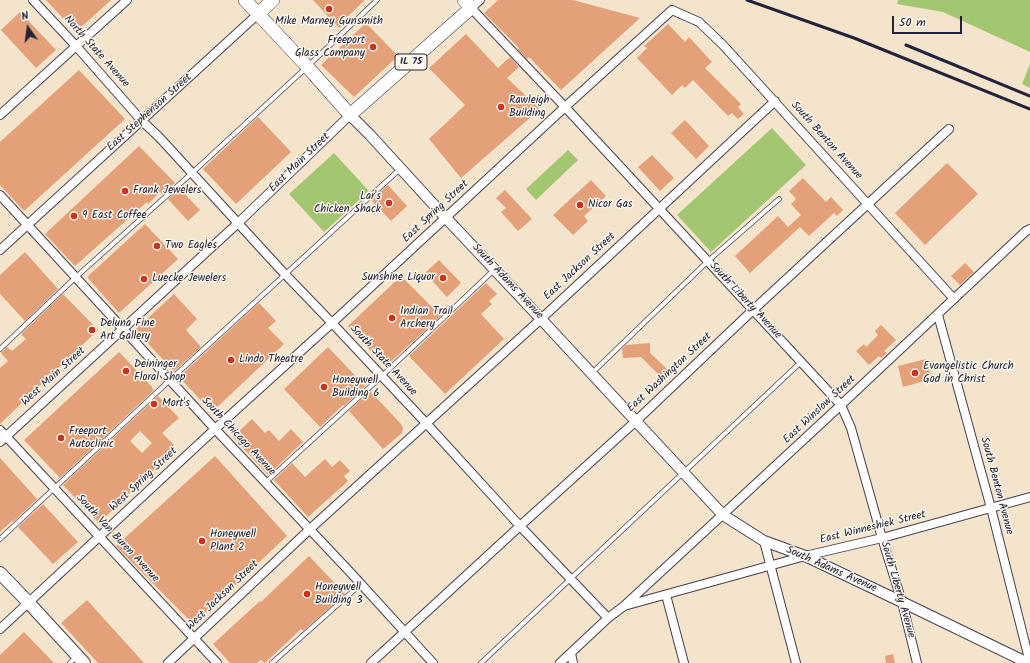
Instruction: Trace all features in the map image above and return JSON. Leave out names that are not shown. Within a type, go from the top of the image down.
[{"type":"main road","name":"South Adams Avenue","points":[[245,0],[350,116]]},
{"type":"main road","name":"East Stephenson Street","points":[[258,14],[273,0]]},
{"type":"main road","name":"East Main Street","points":[[350,116],[471,3]]},
{"type":"main road","points":[[0,573],[28,602],[77,661]]},
{"type":"street","name":"North State Avenue","points":[[33,0],[141,120]]},
{"type":"street","points":[[0,115],[127,0]]},
{"type":"street","name":"South Liberty Avenue","points":[[471,3],[565,107],[842,405],[851,428],[902,602],[916,663]]},
{"type":"street","name":"East Spring Street","points":[[215,429],[672,10]]},
{"type":"street","name":"South Benton Avenue","points":[[672,10],[699,22],[723,45],[954,299]]},
{"type":"street","name":"East Stephenson Street","points":[[0,250],[258,14]]},
{"type":"street","name":"East Jackson Street","points":[[310,529],[541,319],[774,101]]},
{"type":"street","name":"South Adams Avenue","points":[[350,116],[723,515],[764,541],[805,556],[1029,663]]},
{"type":"street","name":"East Main Street","points":[[124,329],[350,116]]},
{"type":"street","name":"South State Avenue","points":[[141,120],[159,137],[520,526],[608,618]]},
{"type":"street","name":"East Washington Street","points":[[371,663],[636,421],[753,310],[949,129]]},
{"type":"street","name":"South Chicago Avenue","points":[[0,196],[433,663]]},
{"type":"street","name":"East Winslow Street","points":[[624,606],[842,405],[1026,231],[1030,229]]},
{"type":"street","name":"South Benton Avenue","points":[[938,315],[991,508],[1029,663]]},
{"type":"street","name":"West Main Street","points":[[2,436],[124,329]]},
{"type":"street","name":"West Spring Street","points":[[0,629],[215,429]]},
{"type":"street","name":"South Van Buren Avenue","points":[[2,436],[55,489],[217,663]]},
{"type":"street","name":"East Winneshiek Street","points":[[608,618],[624,606],[805,556],[882,538],[1030,497]]},
{"type":"street","name":"West Jackson Street","points":[[168,663],[310,529]]},
{"type":"street","name":"South Adams Avenue","points":[[764,541],[796,663]]},
{"type":"street","points":[[666,595],[684,663]]},
{"type":"street","points":[[560,663],[608,618]]},
{"type":"street","points":[[571,653],[573,663]]},
{"type":"lane","points":[[0,349],[76,277],[307,67],[377,0]]},
{"type":"lane","points":[[0,539],[170,380],[401,169]]},
{"type":"lane","points":[[591,373],[708,261],[779,199]]},
{"type":"lane","points":[[266,482],[382,376],[494,270]]},
{"type":"lane","points":[[481,663],[801,361]]},
{"type":"lane","points":[[272,663],[361,584]]},
{"type":"green space","points":[[898,0],[1030,0],[1030,52],[943,12],[897,4]]},
{"type":"green space","points":[[1030,64],[1030,88],[1022,84]]},
{"type":"green space","points":[[772,128],[806,165],[711,252],[677,215]]},
{"type":"green space","points":[[568,150],[578,160],[536,200],[526,189]]},
{"type":"green space","points":[[334,153],[369,191],[324,232],[289,194]]},
{"type":"building","points":[[46,0],[111,0],[76,32]]},
{"type":"building","points":[[313,0],[365,0],[345,19],[347,21],[339,28]]},
{"type":"building","points":[[498,0],[573,0],[640,18],[561,90],[529,57],[527,59],[518,50],[519,48],[484,13]]},
{"type":"building","points":[[20,12],[56,50],[36,68],[1,30]]},
{"type":"building","points":[[366,23],[398,56],[354,97],[321,65]]},
{"type":"building","points":[[668,24],[685,42],[689,37],[712,62],[705,68],[741,104],[738,107],[744,114],[738,119],[732,113],[728,116],[693,80],[685,88],[682,85],[672,95],[637,58],[647,48],[644,46]]},
{"type":"building","name":"Rawleigh Building","points":[[466,34],[498,68],[510,57],[519,67],[507,78],[540,109],[461,178],[429,139],[465,105],[429,68]]},
{"type":"building","points":[[79,70],[125,119],[24,211],[0,185],[0,142]]},
{"type":"building","points":[[258,117],[291,152],[236,204],[203,169]]},
{"type":"building","points":[[685,120],[709,146],[696,159],[671,133]]},
{"type":"building","points":[[139,146],[175,183],[163,194],[160,192],[148,204],[147,202],[75,266],[45,234]]},
{"type":"building","points":[[652,155],[674,178],[660,191],[638,167]]},
{"type":"building","points":[[947,163],[978,194],[925,245],[895,213]]},
{"type":"building","points":[[803,178],[826,202],[831,197],[843,210],[837,216],[834,213],[809,236],[800,227],[750,273],[735,256],[778,216],[788,227],[801,215],[791,204],[796,199],[789,191]]},
{"type":"building","name":"Nicor Gas","points":[[591,180],[606,196],[584,216],[588,221],[573,235],[553,215]]},
{"type":"building","name":"Lar's Chicken Shack","points":[[388,185],[407,206],[391,221],[371,200]]},
{"type":"building","points":[[180,189],[200,210],[188,221],[168,199]]},
{"type":"building","points":[[505,190],[532,219],[518,231],[501,212],[506,208],[496,198]]},
{"type":"building","points":[[145,224],[178,259],[119,313],[87,277]]},
{"type":"building","points":[[25,252],[58,289],[25,321],[0,294],[0,275]]},
{"type":"building","name":"Sunshine Liquor","points":[[439,260],[461,283],[447,297],[425,273]]},
{"type":"building","points":[[965,263],[974,272],[960,285],[951,276]]},
{"type":"building","points":[[401,276],[441,316],[385,367],[348,326]]},
{"type":"building","points":[[486,283],[497,294],[489,301],[492,304],[481,314],[504,339],[445,394],[409,356]]},
{"type":"building","points":[[63,294],[98,330],[0,424],[0,368],[8,361],[1,353],[7,347],[12,351],[26,339],[21,334]]},
{"type":"building","points":[[174,294],[197,319],[186,330],[201,347],[174,371],[135,330]]},
{"type":"building","name":"Lindo Theatre","points":[[259,303],[276,321],[268,328],[284,344],[212,412],[179,377]]},
{"type":"building","points":[[881,325],[896,340],[884,351],[887,353],[881,358],[879,356],[869,365],[856,351],[864,344],[866,347],[878,335],[875,331]]},
{"type":"building","points":[[650,343],[650,353],[667,369],[660,376],[641,357],[623,358],[622,349],[626,345]]},
{"type":"building","name":"Honeywell Building 6","points":[[328,347],[365,386],[320,427],[284,389]]},
{"type":"building","points":[[119,352],[154,390],[60,478],[24,440]]},
{"type":"building","name":"Evangelistic Church God in Christ","points":[[926,359],[932,379],[903,387],[898,366]]},
{"type":"building","points":[[370,391],[403,428],[402,433],[383,449],[349,411]]},
{"type":"building","points":[[158,396],[179,418],[162,433],[174,445],[153,465],[156,468],[99,523],[63,485]],"holes":[[[140,431],[152,443],[142,453],[130,441]]]},
{"type":"building","points":[[252,419],[265,433],[269,430],[279,441],[291,429],[303,442],[268,475],[233,437]]},
{"type":"building","name":"Honeywell Plant 2","points":[[215,456],[287,536],[193,624],[116,546]]},
{"type":"building","points":[[0,458],[37,499],[0,532]]},
{"type":"building","points":[[325,459],[332,467],[340,460],[350,471],[344,476],[348,481],[308,517],[274,480],[292,463],[305,477]]},
{"type":"building","points":[[43,504],[78,542],[53,564],[18,527]]},
{"type":"building","points":[[309,556],[345,594],[303,631],[301,629],[265,663],[261,660],[257,663],[230,663],[213,644],[260,601],[261,602]]},
{"type":"building","points":[[87,600],[144,663],[98,663],[61,623]]},
{"type":"building","points":[[24,632],[54,663],[0,663],[0,655]]},
{"type":"building","points":[[893,654],[895,663],[886,663],[885,656]]},
{"type":"railway","points":[[747,0],[854,38],[1030,109]]},
{"type":"railway","points":[[906,45],[1030,96]]},
{"type":"place","name":"Mike Marney Gunsmith","points":[[329,9]]},
{"type":"place","name":"Freeport Glass Company","points":[[373,47]]},
{"type":"place","name":"Rawleigh Building","points":[[501,107]]},
{"type":"place","name":"Frank Jewelers","points":[[125,191]]},
{"type":"place","name":"Lar's Chicken Shack","points":[[389,203]]},
{"type":"place","name":"Nicor Gas","points":[[580,205]]},
{"type":"place","name":"9 East Coffee","points":[[74,216]]},
{"type":"place","name":"Two Eagles","points":[[157,246]]},
{"type":"place","name":"Sunshine Liquor","points":[[443,278]]},
{"type":"place","name":"Luecke Jewelers","points":[[144,279]]},
{"type":"place","name":"Indian Trail Archery","points":[[392,318]]},
{"type":"place","name":"Deluna Fine Art Gallery","points":[[92,330]]},
{"type":"place","name":"Lindo Theatre","points":[[231,360]]},
{"type":"place","name":"Deininger Floral Shop","points":[[126,371]]},
{"type":"place","name":"Evangelistic Church God in Christ","points":[[915,373]]},
{"type":"place","name":"Honeywell Building 6","points":[[324,387]]},
{"type":"place","name":"Mort's","points":[[154,404]]},
{"type":"place","name":"Freeport Autoclinic","points":[[61,438]]},
{"type":"place","name":"Honeywell Plant 2","points":[[202,541]]},
{"type":"place","name":"Honeywell Building 3","points":[[307,594]]}]
